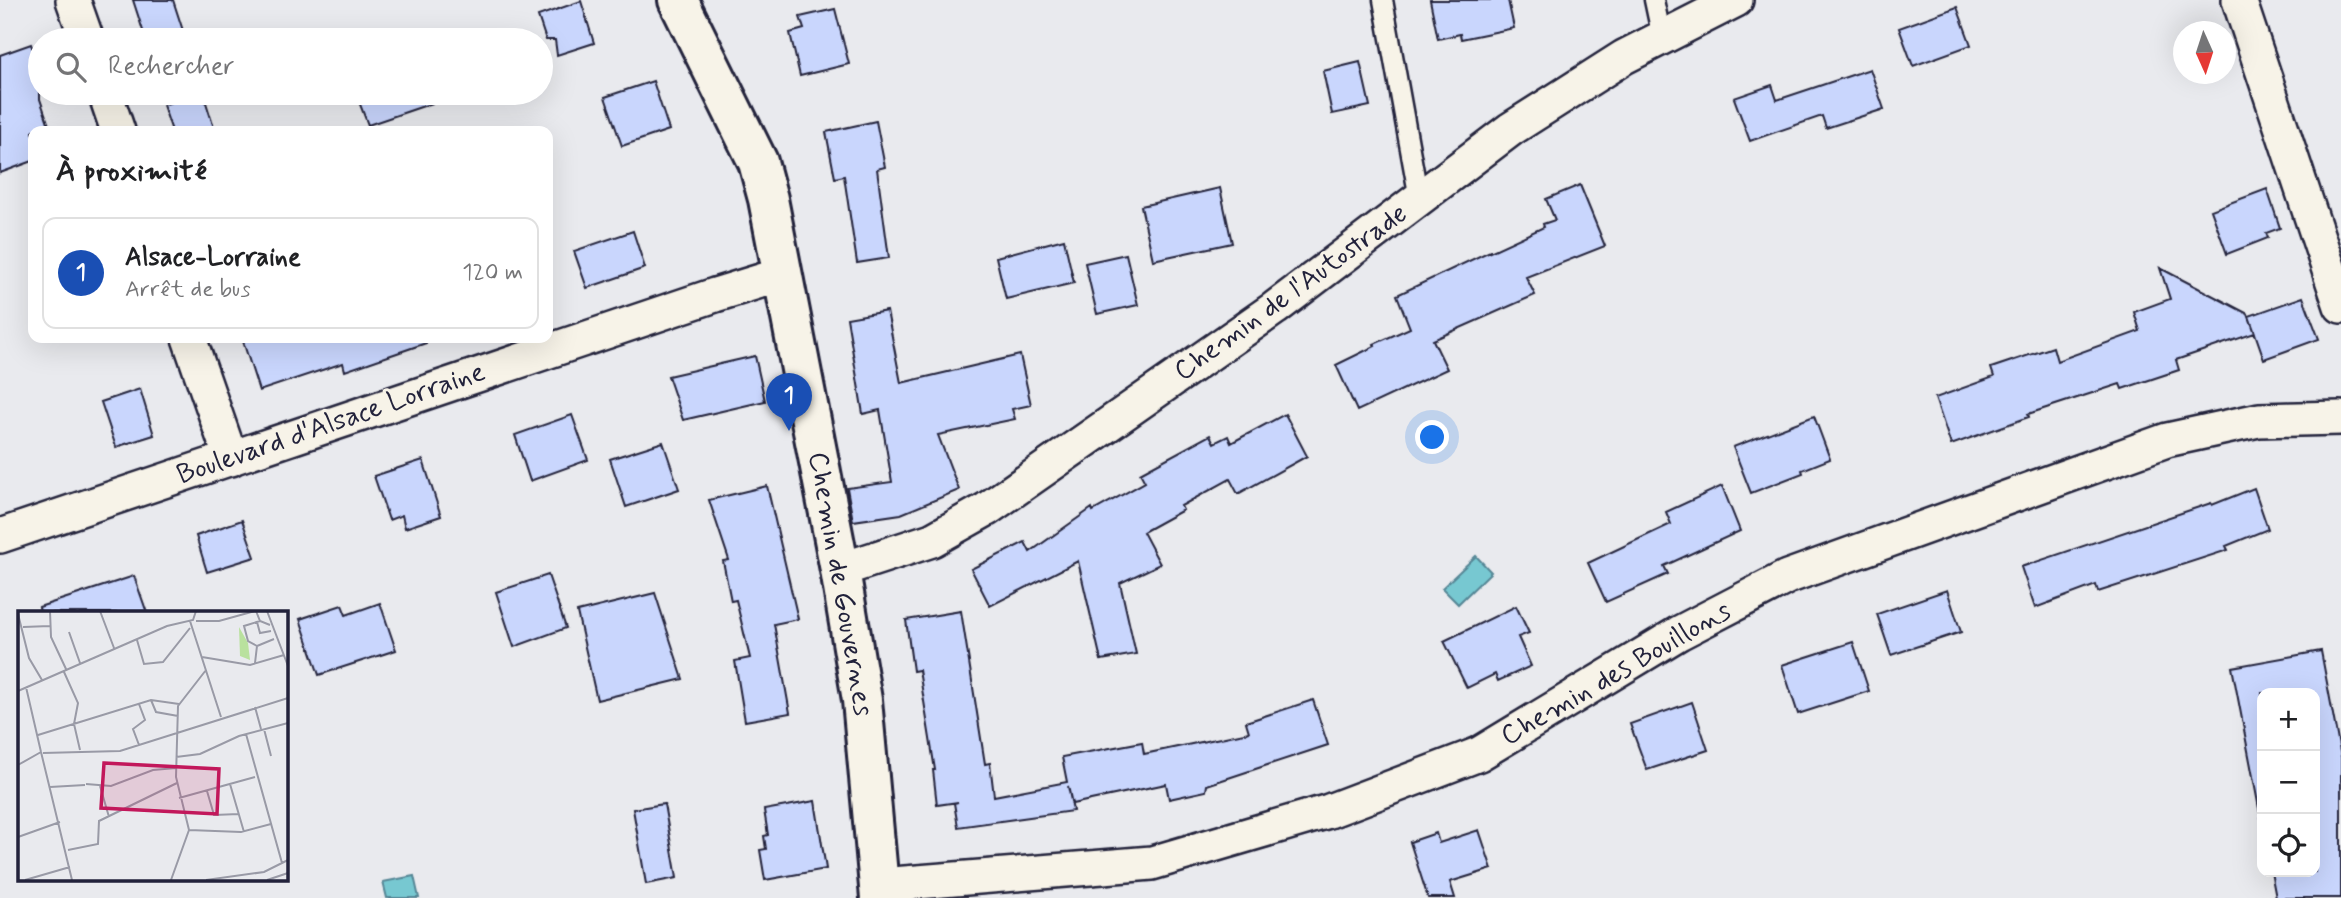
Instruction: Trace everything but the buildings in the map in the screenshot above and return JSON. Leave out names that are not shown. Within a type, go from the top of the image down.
[{"type":"street","points":[[73,0],[83,28]]},
{"type":"street","name":"Chemin de Gouvernes","points":[[678,0],[758,162],[768,199],[840,570],[862,700],[880,892]]},
{"type":"street","name":"Chemin de l'Autostrade","points":[[840,570],[932,540],[987,509],[1275,308],[1511,130],[1624,57],[1736,0]]},
{"type":"street","points":[[2239,0],[2341,306]]},
{"type":"street","points":[[109,105],[116,126]]},
{"type":"street","name":"Boulevard d'Alsace Lorraine","points":[[0,536],[783,274]]},
{"type":"street","points":[[191,343],[230,459]]},
{"type":"street","name":"Chemin des Bouillons","points":[[880,892],[1152,863],[1329,811],[1479,754],[1679,633],[1787,577],[2167,440],[2259,420],[2341,418]]},
{"type":"lane","points":[[1382,0],[1419,199]]},
{"type":"lane","points":[[1654,0],[1661,38]]},
{"type":"water","points":[[1476,556],[1491,572],[1458,604],[1442,588]]},
{"type":"water","points":[[414,876],[419,898],[387,898],[383,882]]},
{"type":"place","name":"Alsace-Lorraine","points":[[789,431]]}]
